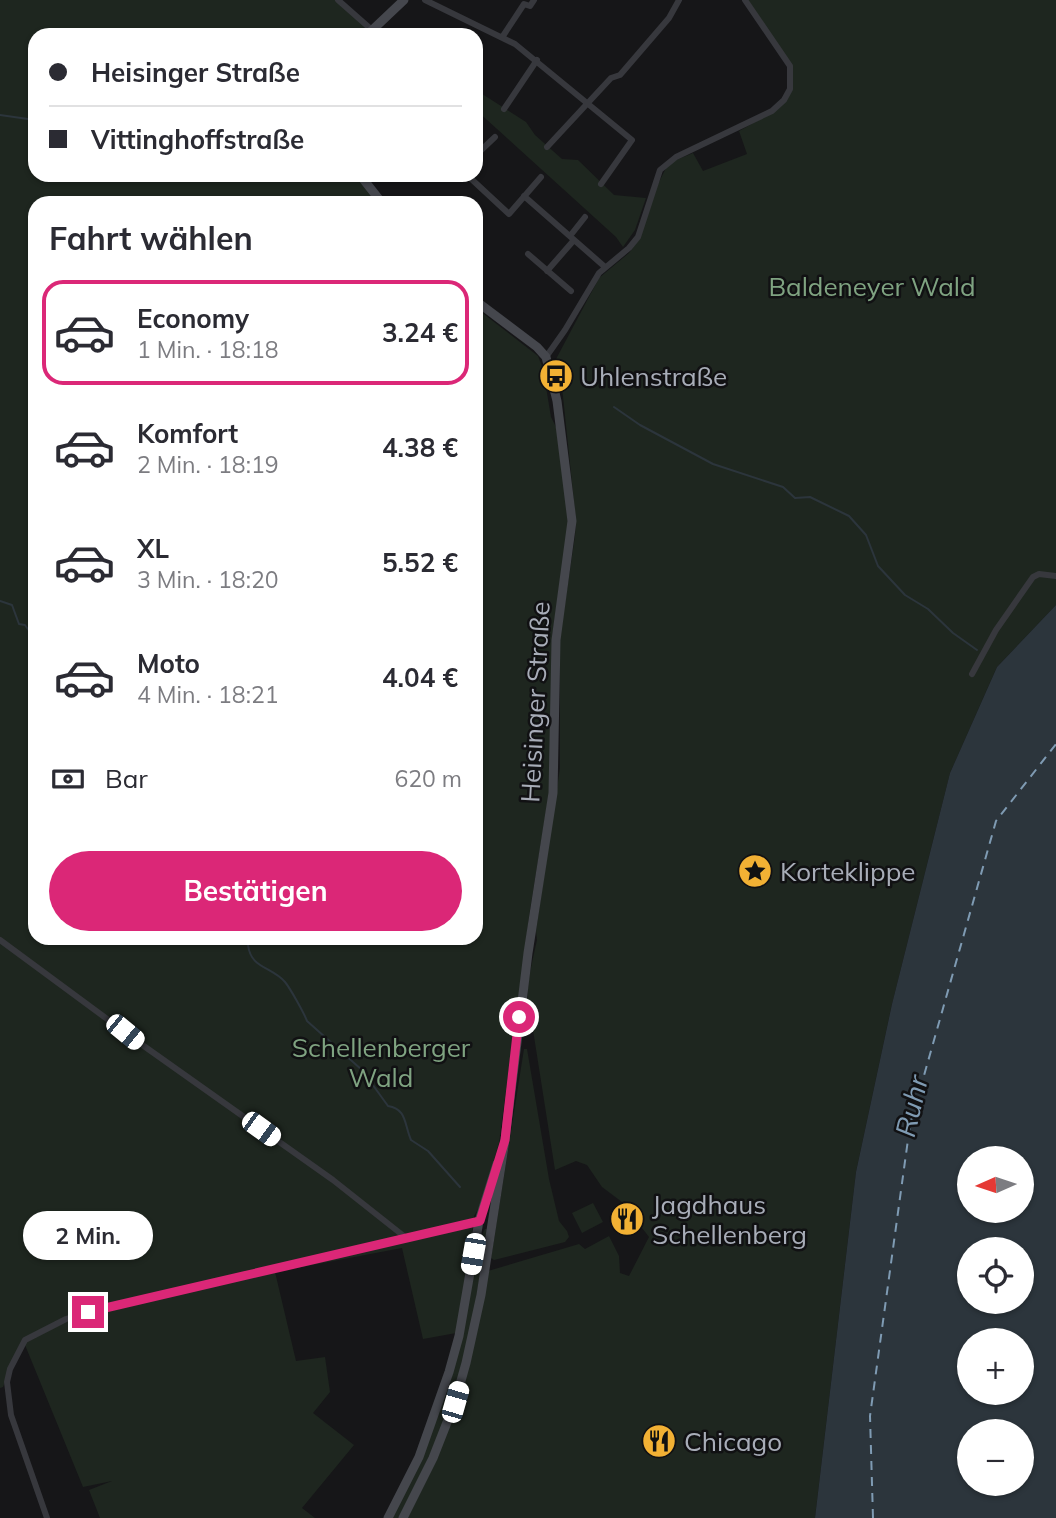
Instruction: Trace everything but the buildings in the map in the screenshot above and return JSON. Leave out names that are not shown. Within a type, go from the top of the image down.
[{"type":"main road","points":[[374,28],[404,0]]},
{"type":"main road","points":[[366,182],[376,196]]},
{"type":"main road","points":[[483,306],[537,347],[546,357]]},
{"type":"main road","name":"Heisinger Straße","points":[[403,1518],[433,1458],[463,1376],[475,1328],[505,1140],[528,953],[555,778],[556,640],[572,521],[558,401],[546,357]]},
{"type":"main road","name":"Heisinger Straße","points":[[388,1518],[419,1457],[449,1372],[459,1336],[480,1221],[505,1140]]},
{"type":"main road","points":[[480,1221],[492,1222]]},
{"type":"street","points":[[338,0],[366,28]]},
{"type":"street","points":[[425,0],[503,37],[537,61],[632,140],[601,184]]},
{"type":"street","points":[[503,37],[524,4],[530,6],[534,0]]},
{"type":"street","points":[[547,147],[611,78],[620,75],[660,29],[677,3],[668,0]]},
{"type":"street","points":[[546,357],[565,331],[593,280],[638,237],[660,170],[668,162],[766,115],[779,106],[787,94],[791,80],[790,66],[746,0]]},
{"type":"street","points":[[504,109],[537,61]]},
{"type":"street","points":[[483,149],[495,138]]},
{"type":"street","points":[[475,182],[509,214],[541,177]]},
{"type":"street","points":[[524,196],[605,267]]},
{"type":"street","points":[[547,271],[585,217]]},
{"type":"street","points":[[528,254],[570,291]]},
{"type":"street","points":[[972,674],[996,629],[1030,580],[1036,575],[1056,576]]},
{"type":"street","points":[[0,940],[141,1045],[333,1180],[405,1237]]},
{"type":"street","points":[[47,1518],[9,1405],[7,1382],[10,1369],[25,1340],[66,1319],[88,1312],[480,1221]]},
{"type":"green space","name":"Schellenberger Wald","points":[[0,0],[337,0],[370,28],[28,28],[28,182],[363,182],[373,196],[28,196],[28,945],[483,945],[483,313],[538,356],[543,369],[551,417],[558,431],[569,520],[552,638],[551,781],[530,910],[499,1143],[482,1202],[474,1216],[456,1333],[423,1339],[402,1248],[275,1272],[296,1361],[325,1357],[330,1392],[313,1413],[354,1445],[302,1508],[315,1518],[100,1518],[89,1490],[112,1481],[83,1487],[23,1340],[3,1387],[0,1388]]},
{"type":"green space","name":"Baldeneyer Wald","points":[[748,0],[1056,0],[1056,605],[997,667],[950,773],[892,1004],[856,1172],[815,1518],[406,1518],[445,1437],[488,1271],[579,1244],[585,1249],[609,1236],[619,1256],[620,1273],[629,1276],[649,1237],[639,1224],[637,1225],[625,1201],[622,1202],[602,1187],[587,1165],[576,1161],[555,1170],[533,1030],[529,1020],[528,985],[537,940],[536,931],[560,768],[560,637],[576,521],[562,387],[555,361],[599,278],[629,253],[639,239],[666,168],[674,161],[693,153],[703,171],[747,154],[739,131],[772,113],[785,101],[793,72]]},
{"type":"green space","points":[[483,94],[526,122],[535,135],[562,159],[578,160],[614,195],[646,198],[635,230],[623,247],[616,237],[483,116]]},
{"type":"green space","points":[[524,1049],[527,1049],[549,1179],[559,1221],[569,1237],[565,1242],[494,1260],[491,1258]]},
{"type":"green space","points":[[593,1203],[603,1222],[582,1233],[572,1213]]},
{"type":"green space","points":[[485,1229],[475,1304],[459,1378],[440,1432],[400,1518],[391,1518],[431,1432],[451,1378],[479,1240]]},
{"type":"water","name":"Ruhr","points":[[1056,605],[1056,1518],[815,1518],[856,1172],[892,1004],[950,773],[997,667]]},
{"type":"waterway","points":[[0,115],[28,119]]},
{"type":"waterway","points":[[614,407],[640,425],[713,464],[783,487],[795,498],[810,497],[849,516],[866,535],[878,566],[905,595],[928,609],[953,633],[977,650]]},
{"type":"waterway","points":[[0,601],[12,605],[19,624],[25,625],[28,629]]},
{"type":"waterway","points":[[248,945],[253,959],[285,982],[307,1021],[362,1070],[388,1106],[399,1110],[411,1140],[428,1151],[460,1187]]},
{"type":"ferry route","points":[[873,1518],[870,1416],[910,1125],[996,821],[1056,744]]},
{"type":"place","name":"Uhlenstraße","points":[[556,376]]},
{"type":"place","name":"Korteklippe","points":[[755,871]]},
{"type":"place","name":"Jagdhaus Schellenberg","points":[[627,1219]]},
{"type":"place","name":"Chicago","points":[[659,1441]]},
{"type":"route","points":[[88,1312],[480,1221],[505,1140],[519,1017]]}]
